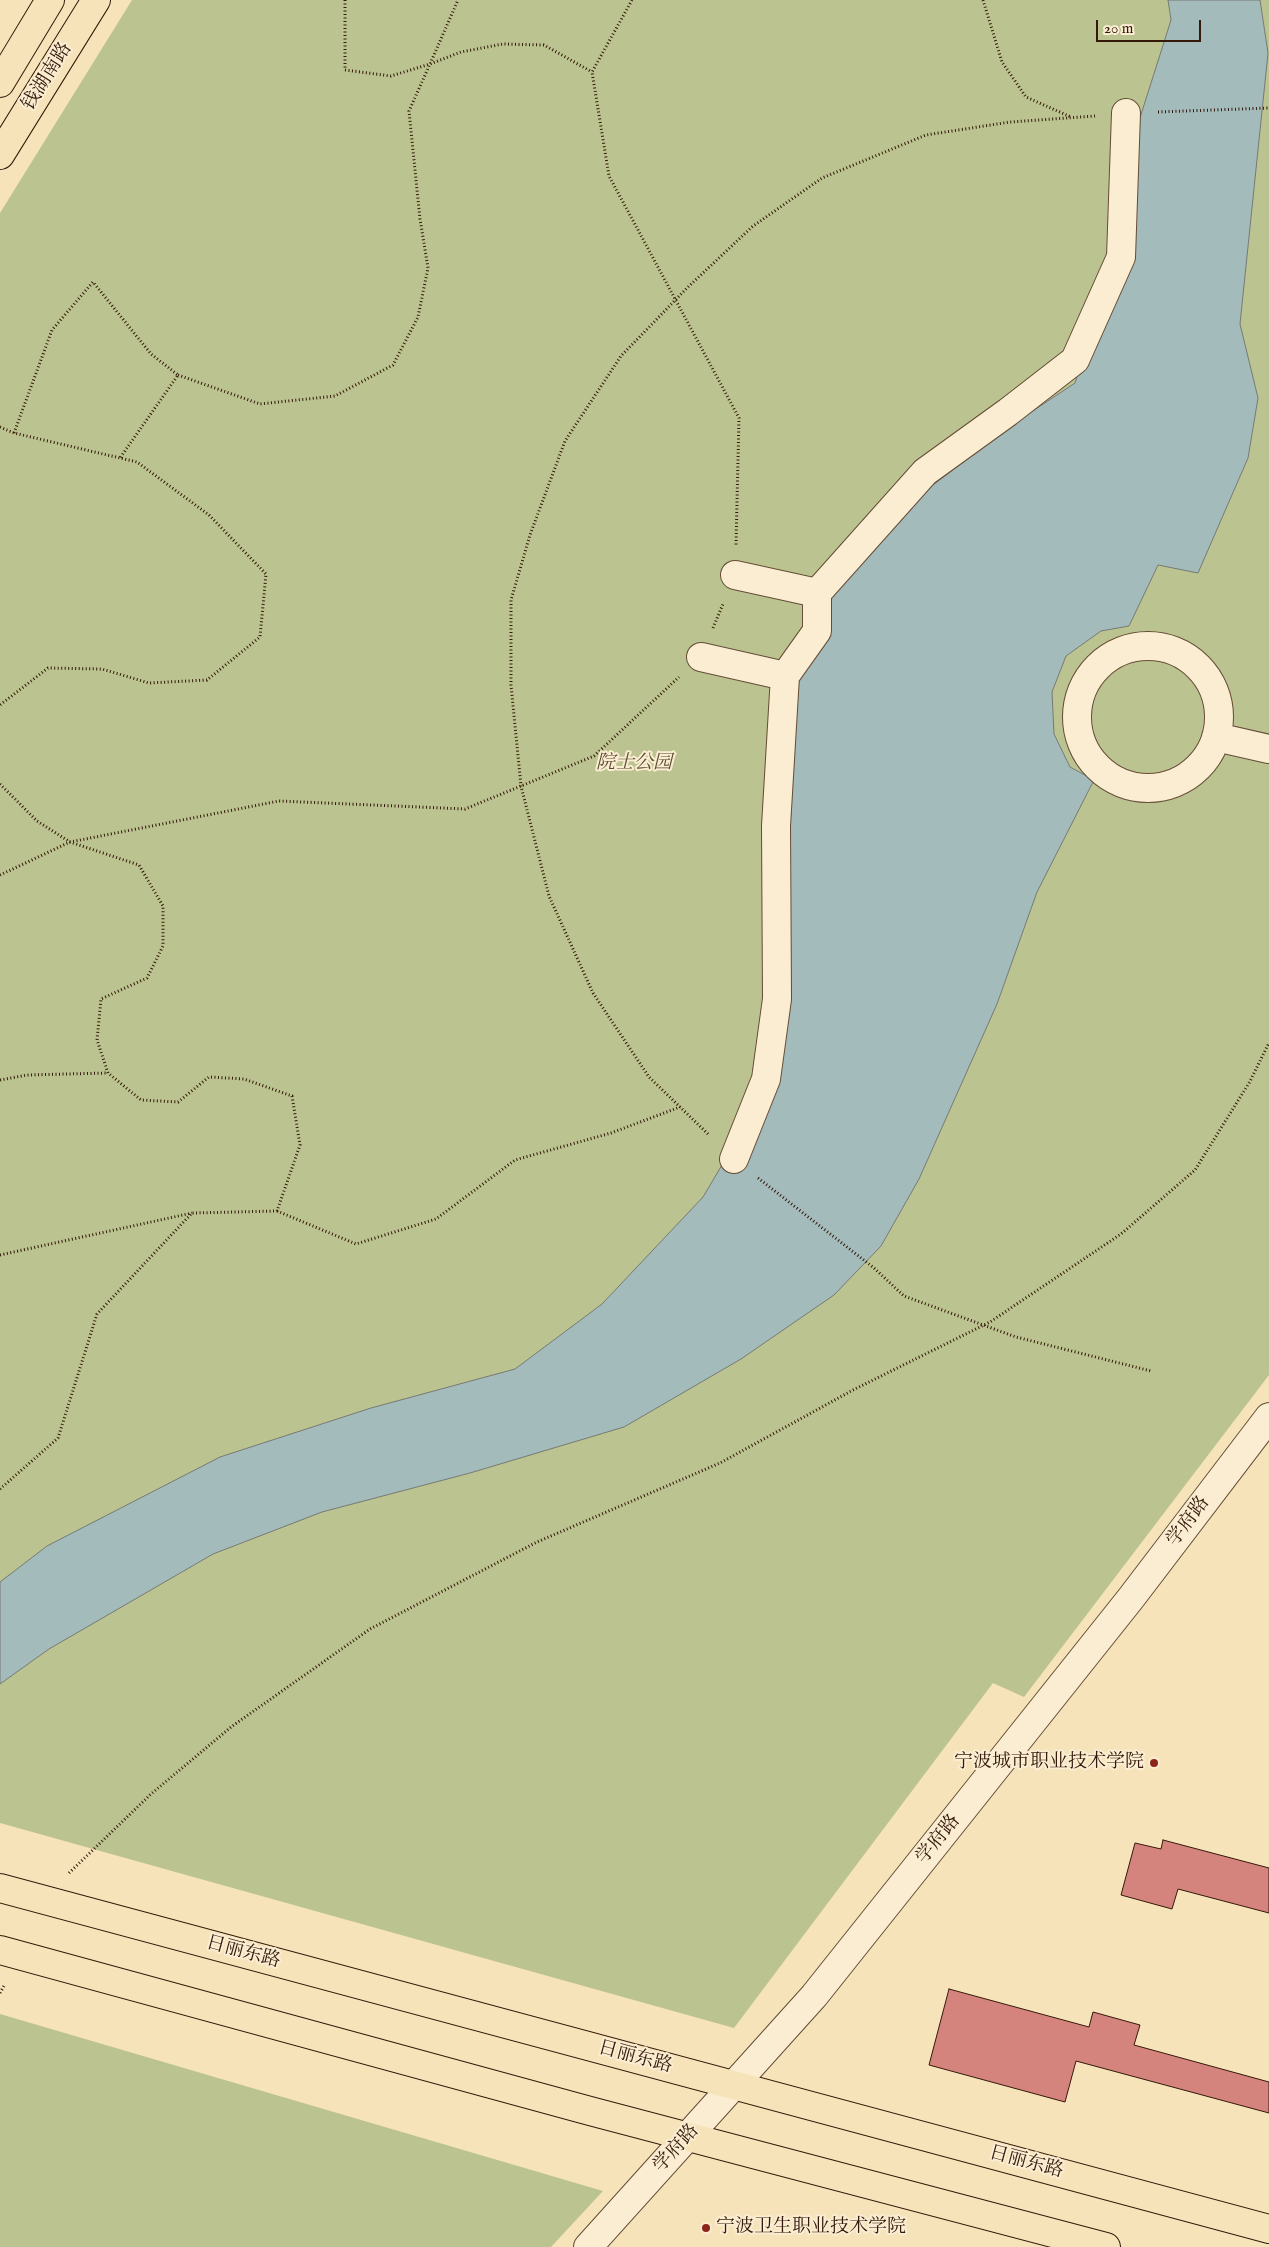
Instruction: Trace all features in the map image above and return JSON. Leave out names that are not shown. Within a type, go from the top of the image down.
[{"type":"main road","name":"钱湖南路","points":[[0,83],[50,0]]},
{"type":"main road","name":"钱湖南路","points":[[0,154],[96,0]]},
{"type":"main road","name":"日丽东路","points":[[0,1888],[1269,2229]]},
{"type":"main road","points":[[11,1953],[1106,2247]]},
{"type":"street","points":[[743,1165],[766,1079],[776,999],[776,826],[785,676],[817,631],[817,594],[925,472],[1075,360],[1121,257],[1133,113]]},
{"type":"street","points":[[735,575],[817,594]]},
{"type":"street","points":[[1157,646],[1180,654],[1200,668],[1213,689],[1219,712],[1216,736],[1207,757],[1191,773],[1172,784],[1149,788],[1126,785],[1106,775],[1090,759],[1079,739],[1076,717],[1080,694],[1091,673],[1110,656],[1132,647],[1157,646]]},
{"type":"street","points":[[701,657],[785,676]]},
{"type":"street","points":[[1216,736],[1269,749]]},
{"type":"street","name":"学府路","points":[[588,2247],[814,1996],[1131,1598],[1269,1417]]},
{"type":"path","points":[[345,0],[345,70],[391,76],[461,52],[503,44],[544,45],[592,72]]},
{"type":"path","points":[[14,433],[52,330],[93,282],[151,354],[178,375],[260,404],[335,396],[393,365],[418,317],[428,268],[420,219],[410,111],[458,0]]},
{"type":"path","points":[[0,874],[70,842],[279,801],[466,810],[594,756],[701,657],[735,575],[739,418],[608,176],[592,72],[632,0]]},
{"type":"path","points":[[983,0],[1002,62],[1026,97],[1072,118]]},
{"type":"path","points":[[1151,1371],[1016,1337],[904,1296],[874,1268],[743,1165],[649,1078],[593,993],[549,896],[522,786],[511,685],[511,600],[530,534],[565,440],[621,356],[753,226],[822,178],[926,135],[1010,122],[1133,113],[1269,108]]},
{"type":"path","points":[[120,458],[178,375]]},
{"type":"path","points":[[0,426],[14,433],[137,462],[209,515],[266,574],[260,637],[207,680],[149,683],[102,669],[48,668],[0,704]]},
{"type":"path","points":[[0,784],[37,821],[70,842],[139,865],[163,906],[163,946],[147,978],[101,999],[97,1040],[108,1073],[141,1100],[178,1102],[209,1077],[244,1079],[292,1096],[300,1145],[277,1211]]},
{"type":"path","points":[[53,1902],[70,1872],[151,1794],[231,1727],[370,1628],[537,1542],[720,1463],[853,1390],[984,1325],[1121,1234],[1195,1170],[1250,1083],[1269,1043]]},
{"type":"path","points":[[0,1080],[27,1075],[108,1073]]},
{"type":"path","points":[[0,1255],[192,1213],[277,1211],[356,1244],[436,1219],[515,1160],[610,1133],[680,1107]]},
{"type":"path","points":[[0,1489],[58,1438],[97,1314],[192,1213]]},
{"type":"path","points":[[0,1992],[11,1953]]},
{"type":"green space","name":"院士公园","points":[[132,0],[1269,0],[1269,1375],[1024,1697],[993,1683],[734,2028],[0,1823],[0,213]]},
{"type":"green space","points":[[0,2014],[603,2191],[551,2247],[0,2247]]},
{"type":"water","points":[[1168,0],[1260,0],[1268,53],[1240,324],[1258,398],[1248,458],[1198,573],[1158,565],[1129,626],[1101,631],[1066,656],[1052,692],[1054,734],[1070,767],[1094,780],[1037,892],[997,1004],[919,1179],[881,1246],[834,1295],[741,1359],[624,1427],[470,1473],[322,1512],[213,1554],[49,1649],[0,1684],[0,1582],[47,1546],[220,1457],[371,1408],[515,1369],[602,1304],[703,1197],[754,1111],[771,1045],[781,728],[807,645],[844,563],[929,488],[1013,424],[1075,383],[1095,316],[1121,257],[1125,165],[1171,20]]},
{"type":"building","points":[[1163,1840],[1269,1868],[1269,1913],[1178,1889],[1172,1909],[1121,1895],[1135,1843],[1161,1849]]},
{"type":"building","points":[[949,1989],[1089,2027],[1093,2012],[1140,2025],[1134,2045],[1269,2082],[1269,2113],[1076,2061],[1065,2102],[929,2065]]},
{"type":"place","name":"宁波城市职业技术学院","points":[[1154,1763]]},
{"type":"place","name":"宁波卫生职业技术学院","points":[[706,2228]]}]
